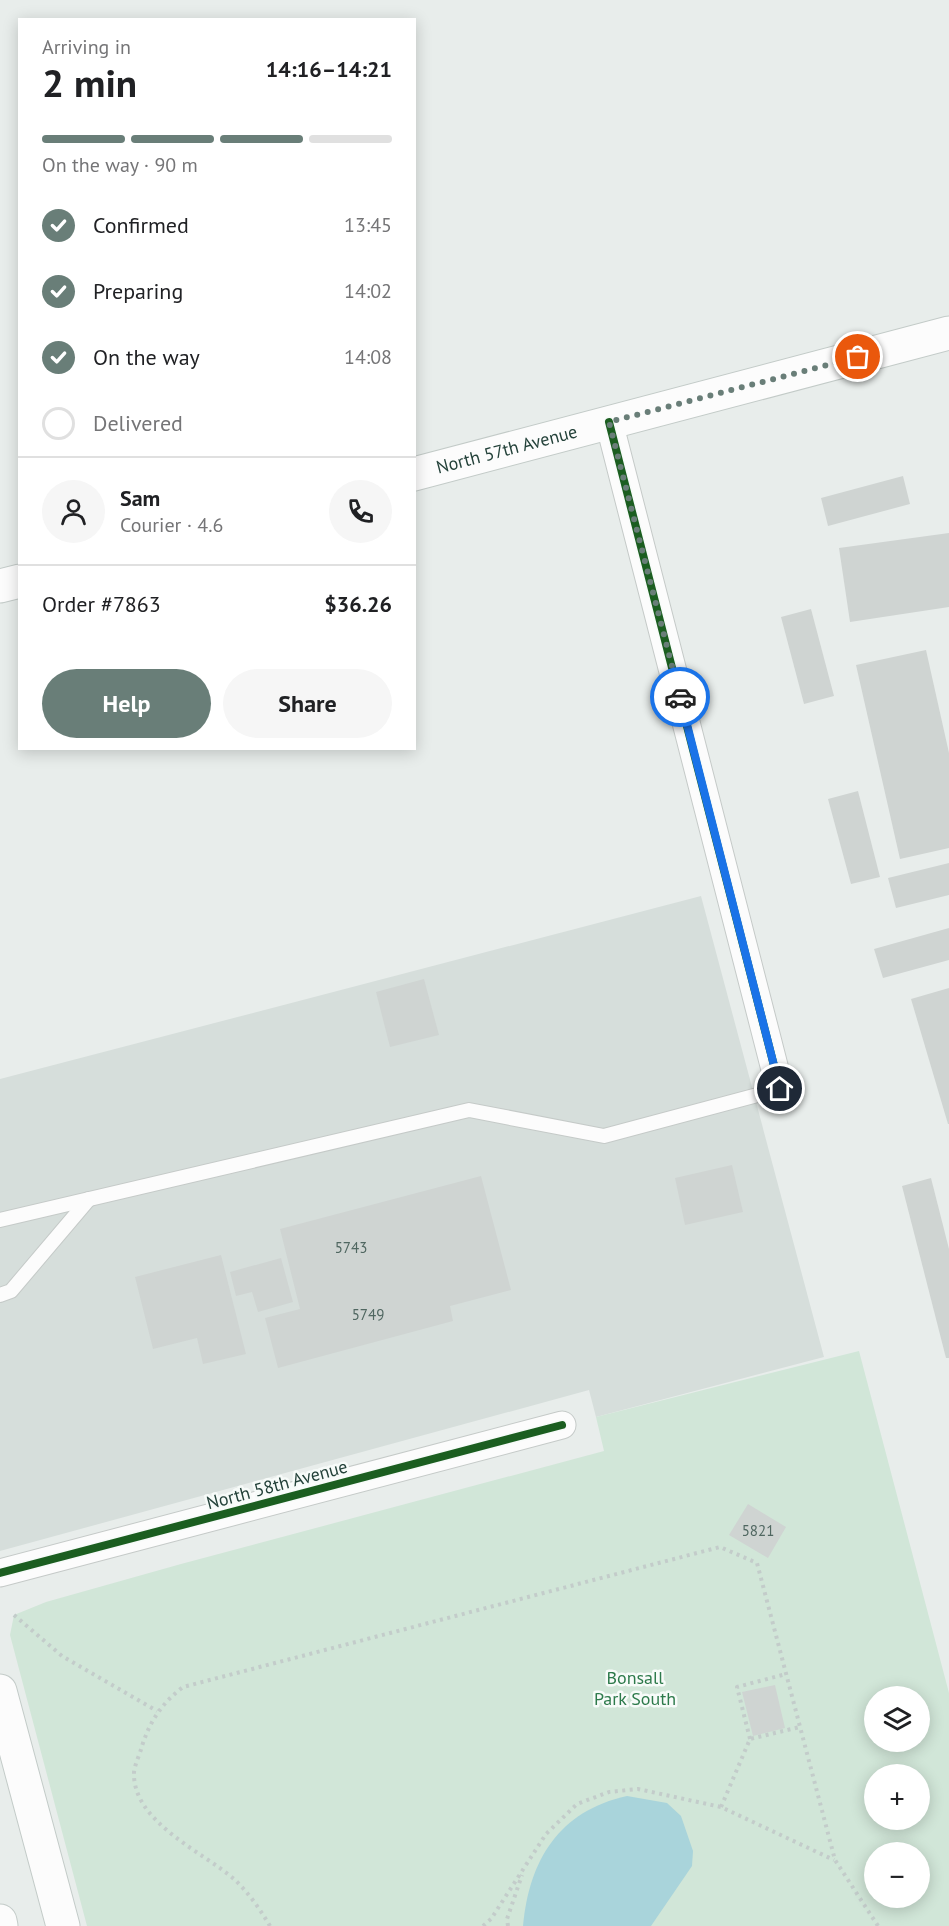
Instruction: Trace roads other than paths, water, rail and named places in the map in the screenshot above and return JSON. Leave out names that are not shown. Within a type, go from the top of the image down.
[{"type":"street","name":"North 57th Avenue","points":[[416,473],[949,333]]},
{"type":"street","points":[[609,422],[780,1089]]},
{"type":"street","points":[[0,586],[18,582]]},
{"type":"street","name":"North 58th Avenue","points":[[0,1573],[562,1425]]},
{"type":"street","points":[[0,1691],[6,1735],[63,1926]]},
{"type":"street","points":[[0,1921],[1,1926]]},
{"type":"lane","points":[[0,1220],[469,1110],[604,1136],[780,1089]]},
{"type":"lane","points":[[0,1295],[11,1291],[88,1199]]},
{"type":"water","points":[[627,1796],[667,1803],[681,1816],[693,1851],[692,1866],[651,1926],[523,1926],[532,1880],[552,1842],[566,1826],[583,1813],[603,1803]]},
{"type":"park label","name":"Bonsall Park South","points":[[635,1688]]}]
